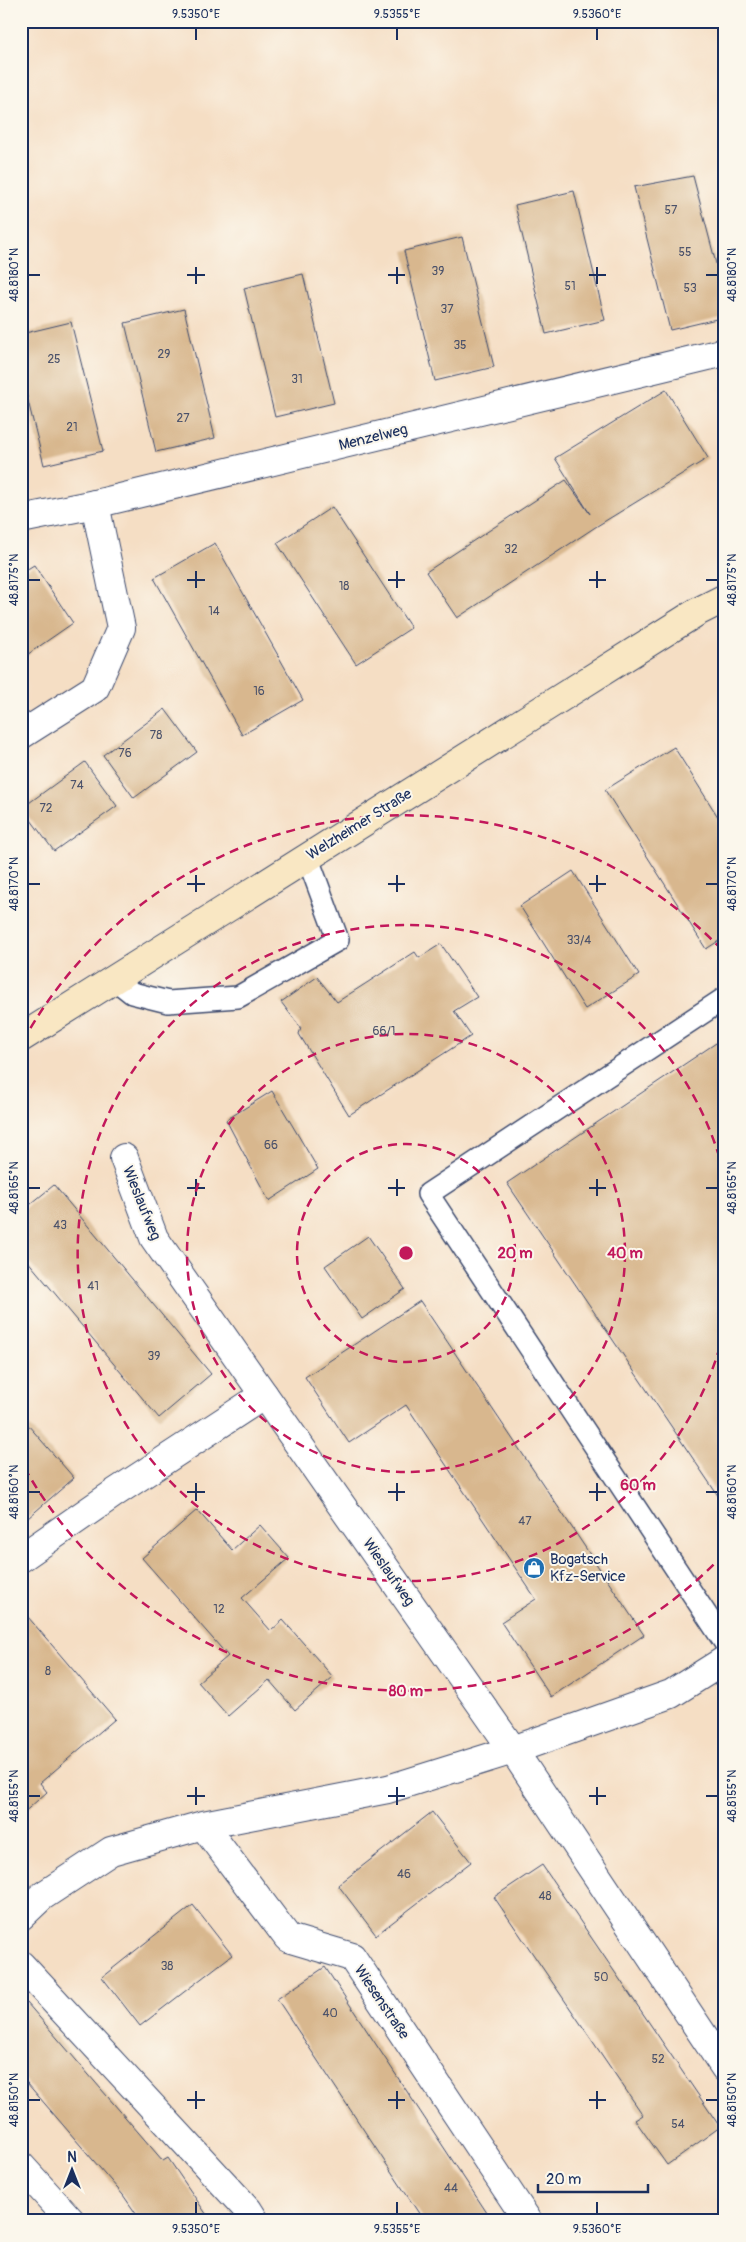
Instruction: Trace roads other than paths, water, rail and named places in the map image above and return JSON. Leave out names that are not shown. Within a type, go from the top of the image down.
[{"type":"main road","name":"Welzheimer Straße","points":[[697,612],[725,590]]},
{"type":"main road","name":"Welzheimer Straße","points":[[21,1038],[113,978],[697,612],[725,598]]},
{"type":"street","name":"Menzelweg","points":[[21,519],[95,504],[725,352]]},
{"type":"street","points":[[21,735],[95,688],[121,628],[95,504]]},
{"type":"street","name":"Wieslaufweg","points":[[124,1158],[154,1238],[513,1750]]},
{"type":"street","points":[[21,1558],[116,1492],[264,1394]]},
{"type":"street","points":[[21,1916],[41,1897],[111,1851],[203,1824],[388,1789],[513,1750],[671,1694],[725,1660]]},
{"type":"street","points":[[513,1750],[725,2068]]},
{"type":"street","name":"Wiesenstraße","points":[[203,1824],[288,1938],[352,1957],[528,2221]]},
{"type":"street","points":[[21,1964],[248,2210],[255,2221]]},
{"type":"street","points":[[21,2166],[71,2221]]},
{"type":"lane","points":[[113,978],[132,992],[168,1002],[238,997],[338,940],[307,856]]},
{"type":"lane","points":[[725,998],[428,1194],[725,1643]]},
{"type":"place","name":"Bogatsch Kfz-Service","points":[[534,1568]]}]
